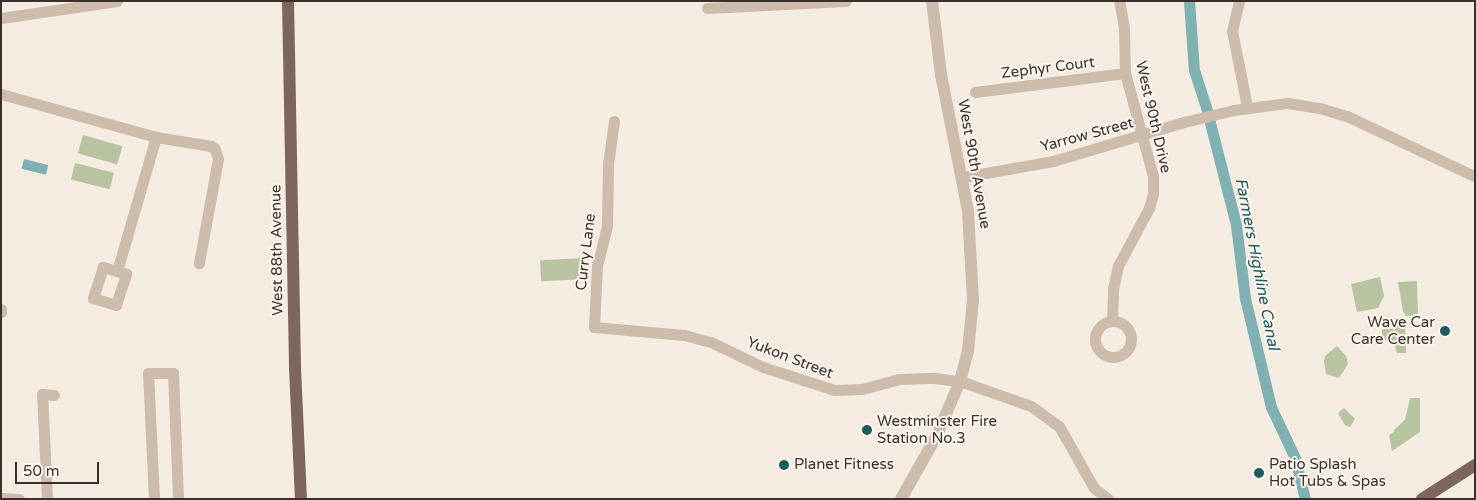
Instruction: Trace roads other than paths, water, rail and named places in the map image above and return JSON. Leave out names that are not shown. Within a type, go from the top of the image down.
[{"type":"main road","name":"West 88th Avenue","points":[[288,1],[295,368],[300,499]]},
{"type":"main road","points":[[1422,499],[1475,465]]},
{"type":"street","points":[[1,18],[117,1]]},
{"type":"street","points":[[706,8],[846,1]]},
{"type":"street","name":"West 90th Avenue","points":[[901,499],[937,435],[960,381],[968,350],[973,300],[971,239],[962,177],[941,75],[932,1]]},
{"type":"street","name":"West 90th Drive","points":[[1112,321],[1113,290],[1118,266],[1149,208],[1153,194],[1153,176],[1125,73],[1124,28],[1119,1]]},
{"type":"street","points":[[1239,1],[1232,31],[1247,107]]},
{"type":"street","name":"Zephyr Court","points":[[975,92],[1125,73]]},
{"type":"street","points":[[1,94],[156,137],[211,146],[217,154],[199,263]]},
{"type":"street","name":"Yarrow Street","points":[[962,177],[1053,161],[1224,112],[1247,107],[1286,103],[1335,112],[1474,176]]},
{"type":"street","name":"Curry Lane","points":[[594,326],[597,266],[606,226],[608,164],[614,121]]},
{"type":"street","points":[[117,271],[156,137]]},
{"type":"street","name":"Yukon Street","points":[[594,326],[684,335],[711,342],[763,367],[834,390],[862,389],[899,379],[934,378],[960,381],[1031,406],[1059,426],[1094,488],[1108,499]]},
{"type":"street","points":[[154,499],[148,373],[173,373],[178,499]]},
{"type":"street","points":[[48,499],[42,394],[54,395]]},
{"type":"street","points":[[1,498],[19,499]]},
{"type":"water","points":[[24,159],[48,165],[46,175],[22,169]]},
{"type":"waterway","name":"Farmers Highline Canal","points":[[1189,1],[1194,70],[1206,107],[1236,225],[1245,298],[1271,407],[1295,458],[1305,499]]},
{"type":"place","name":"Wave Car Care Center","points":[[1445,331]]},
{"type":"place","name":"Westminster Fire Station No.3","points":[[867,430]]},
{"type":"place","name":"Planet Fitness","points":[[784,465]]},
{"type":"place","name":"Patio Splash Hot Tubs & Spas","points":[[1259,473]]}]
